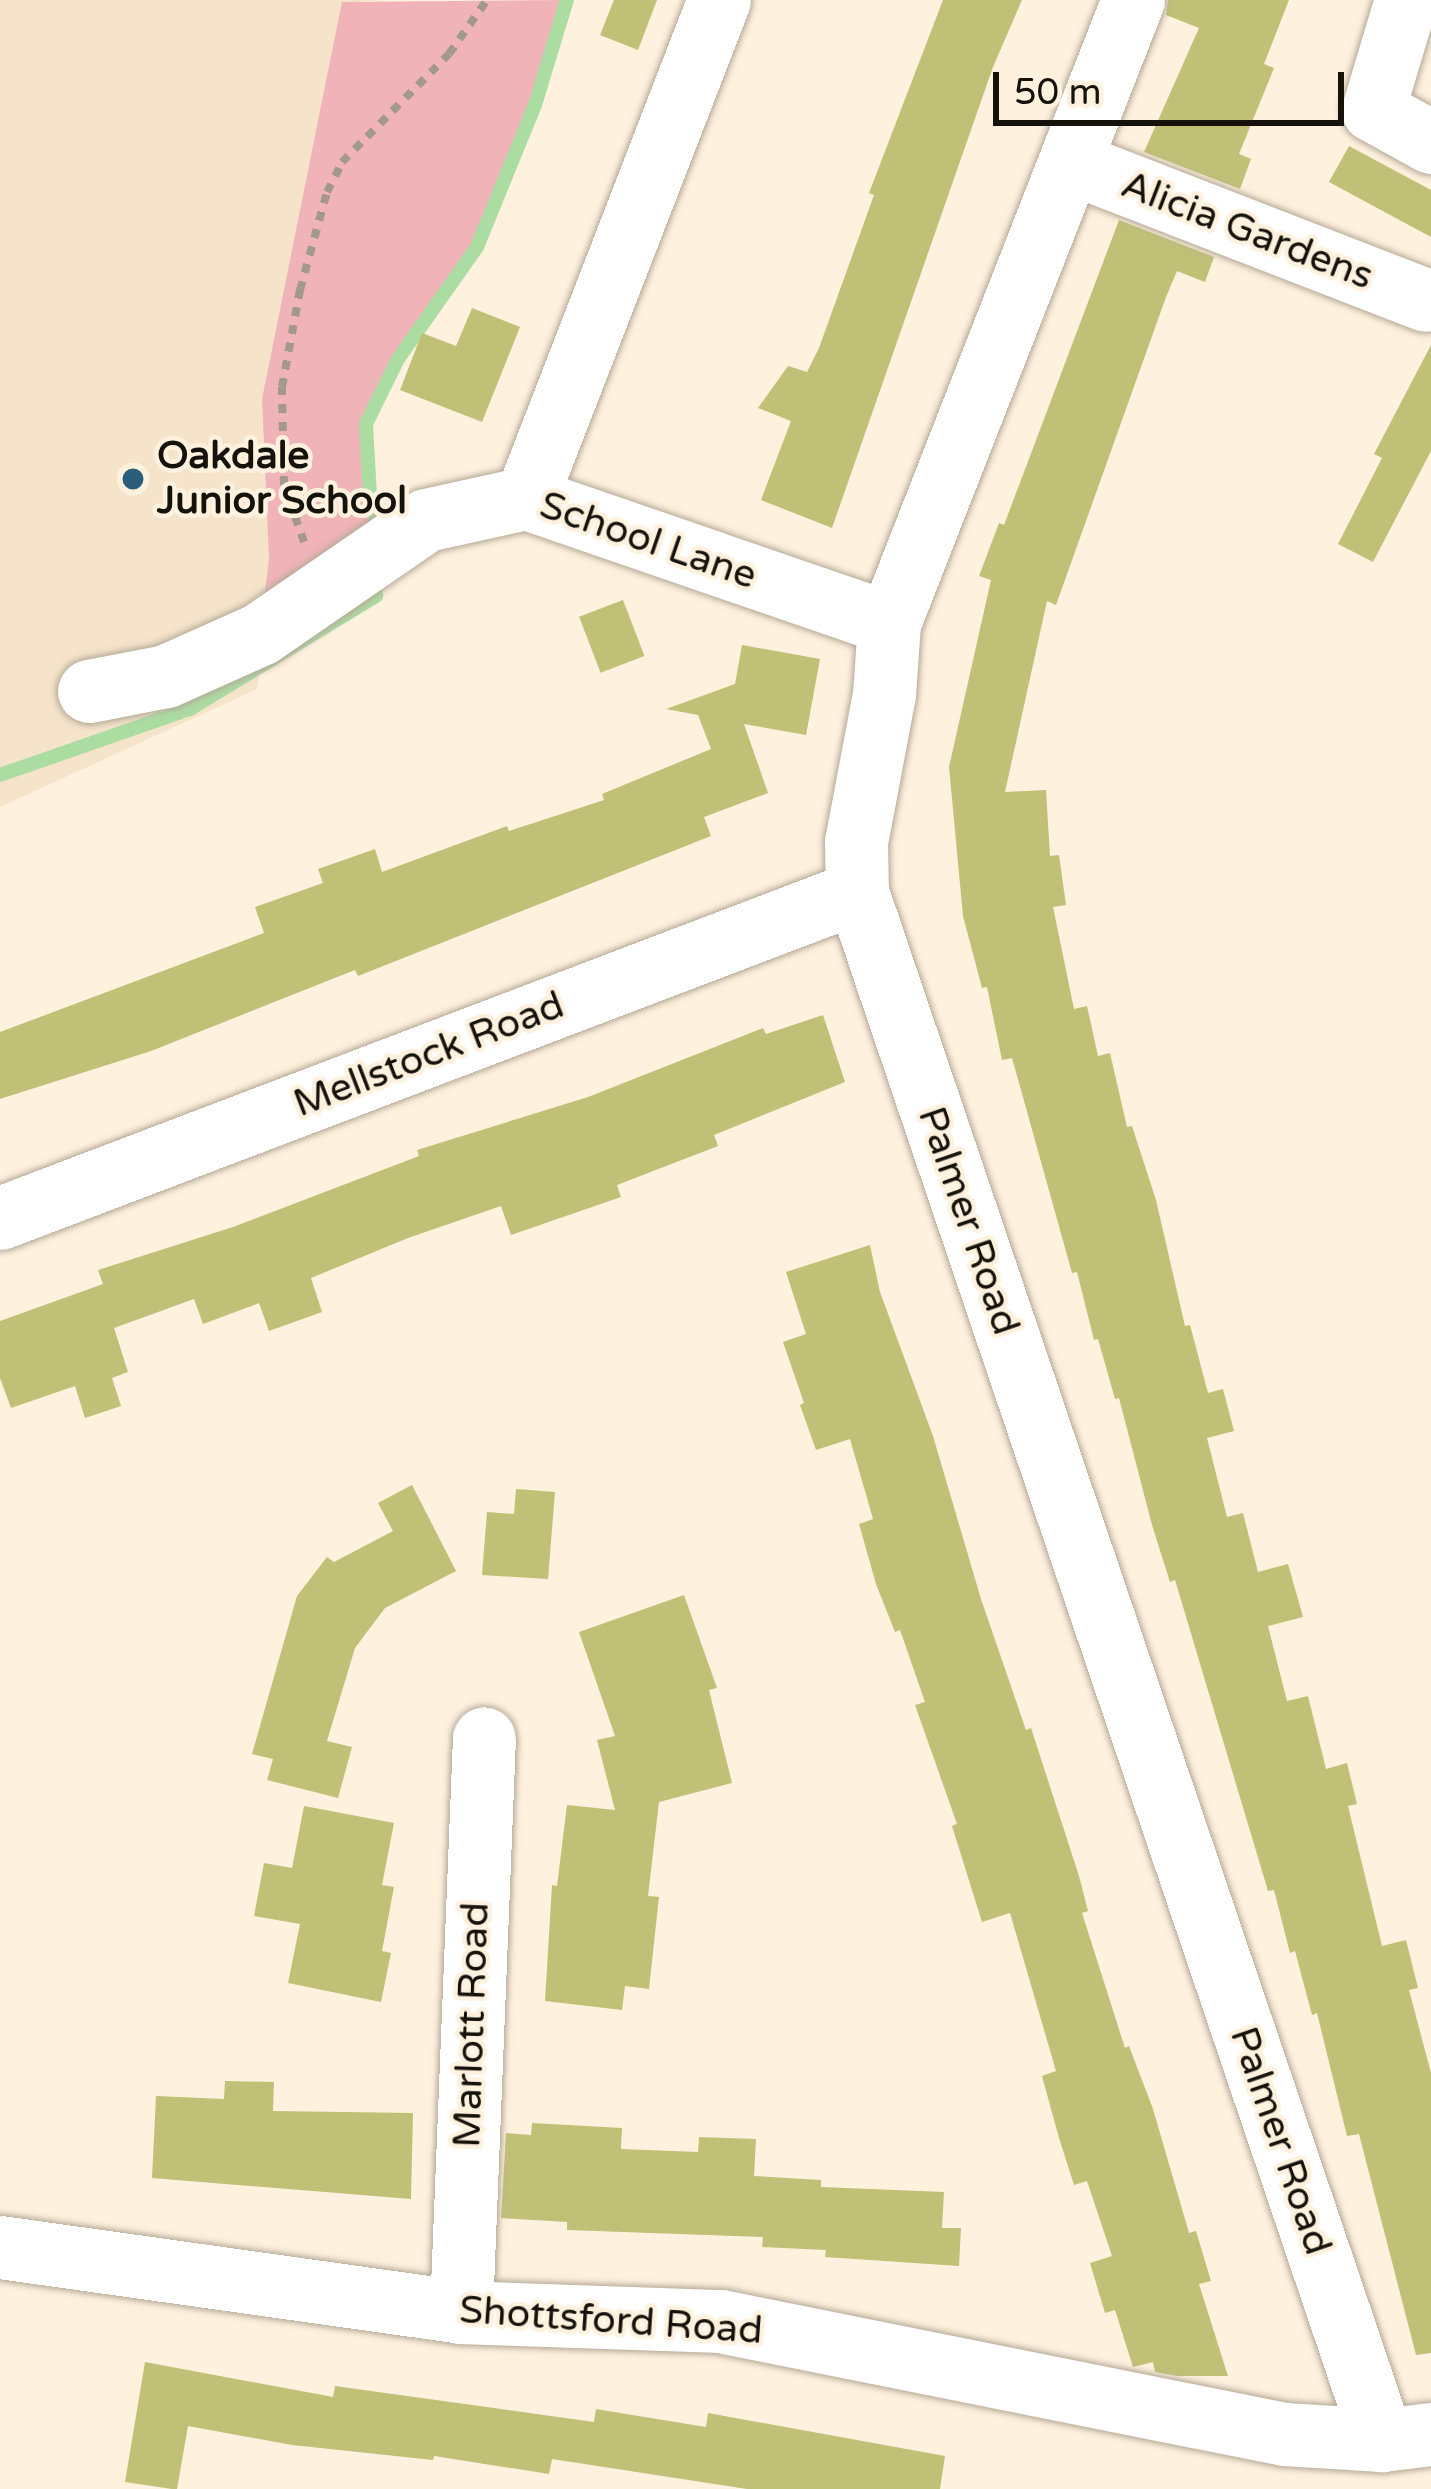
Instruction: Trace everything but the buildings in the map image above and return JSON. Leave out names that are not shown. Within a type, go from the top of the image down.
[{"type":"street","points":[[526,498],[719,0]]},
{"type":"street","name":"Palmer Road","points":[[1133,0],[889,623],[884,694],[856,842],[857,892],[1406,2437]]},
{"type":"street","points":[[1406,0],[1373,110],[1431,142]]},
{"type":"street","name":"Alicia Gardens","points":[[1070,162],[1425,300]]},
{"type":"street","name":"School Lane","points":[[89,691],[166,676],[260,634],[426,520],[526,498],[889,623]]},
{"type":"street","name":"Mellstock Road","points":[[0,1218],[857,892]]},
{"type":"street","name":"Marlott Road","points":[[461,2312],[484,1738]]},
{"type":"street","name":"Shottsford Road","points":[[0,2247],[461,2312],[720,2321],[1284,2434],[1406,2437]]},
{"type":"path","points":[[330,582],[300,535],[284,485],[282,387],[300,290],[327,191],[342,162],[449,54],[487,0]]},
{"type":"shaded area","name":"Oakdale Junior School","points":[[0,0],[385,0],[342,3],[257,689],[0,807]]},
{"type":"shaded area","points":[[564,0],[535,105],[477,247],[398,359],[366,424],[374,553],[260,633],[269,559],[262,399],[342,2]]},
{"type":"waterway","points":[[371,512],[366,424],[398,359],[477,247],[535,105],[567,0]]},
{"type":"waterway","points":[[0,775],[190,709],[376,596]]},
{"type":"place","name":"Oakdale Junior School","points":[[133,479]]}]
